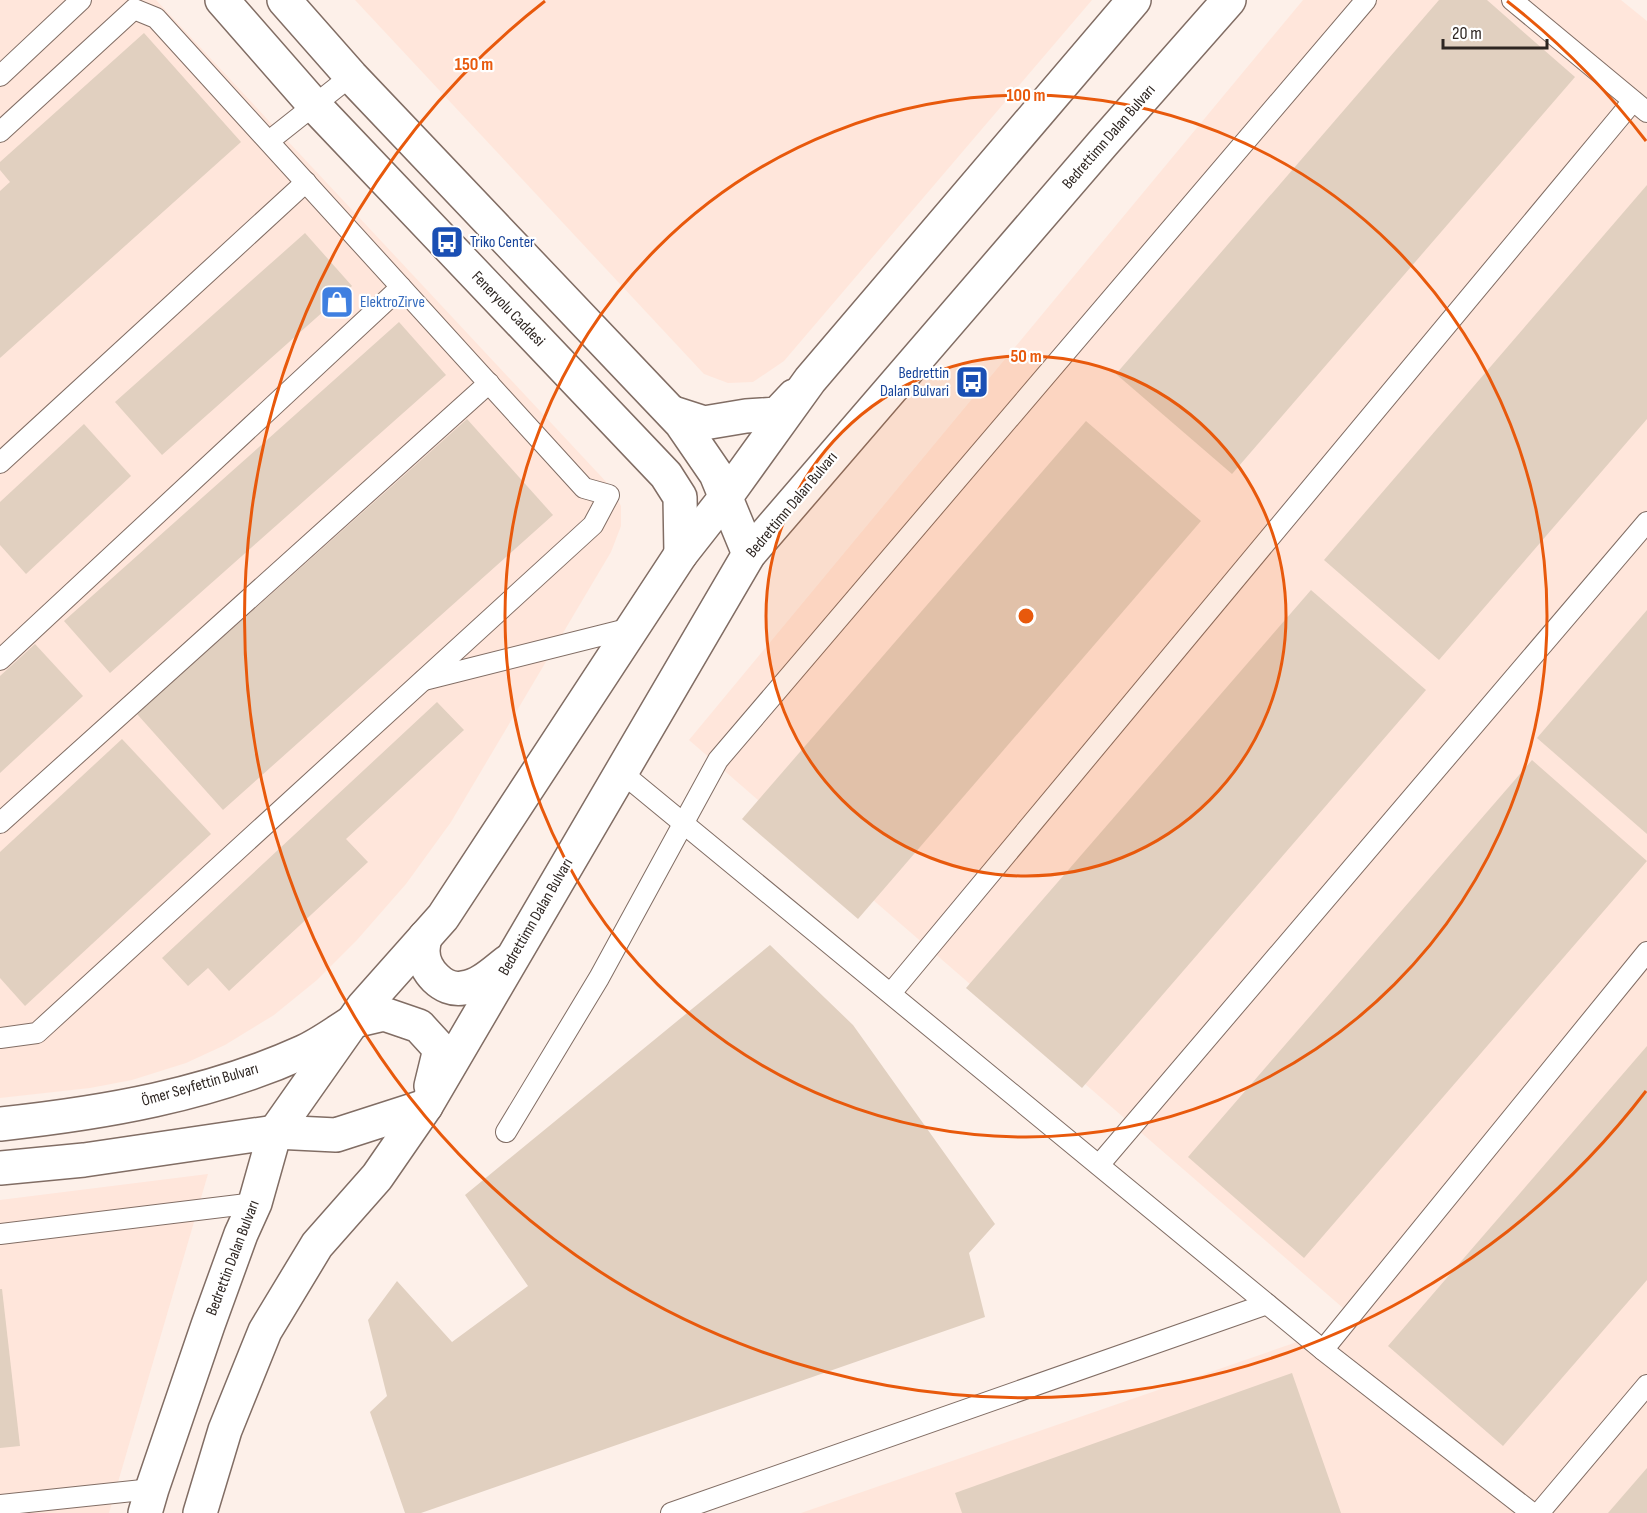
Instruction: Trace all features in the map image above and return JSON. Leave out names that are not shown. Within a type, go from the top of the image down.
[{"type":"main road","name":"Feneryolu Caddesi","points":[[222,0],[314,105],[666,475],[680,497],[681,554]]},
{"type":"main road","points":[[284,0],[351,76],[673,413],[716,474],[749,554]]},
{"type":"main road","points":[[673,413],[704,423],[746,416],[777,414],[810,380],[1134,0]]},
{"type":"main road","name":"Bedrettimn Dalan Bulvarı","points":[[426,1106],[749,554],[1229,0]]},
{"type":"main road","points":[[354,1021],[363,1007],[450,908],[681,554],[725,498],[810,380]]},
{"type":"main road","points":[[425,937],[423,952],[427,966],[436,979],[446,986],[462,989],[481,981],[512,959]]},
{"type":"main road","points":[[200,1513],[225,1430],[265,1331],[317,1245],[377,1177],[426,1106],[440,1049],[419,1026],[384,1014],[354,1021]]},
{"type":"main road","name":"Ömer Seyfettin Bulvarı","points":[[0,1124],[92,1112],[173,1097],[238,1077],[305,1051],[354,1021]]},
{"type":"main road","name":"Bedrettin Dalan Bulvarı","points":[[149,1501],[208,1325],[241,1234],[255,1203],[275,1132],[354,1021]]},
{"type":"main road","points":[[0,1168],[84,1160],[275,1132],[336,1135],[426,1106]]},
{"type":"lane","points":[[0,76],[81,0]]},
{"type":"lane","points":[[506,1132],[599,978],[718,760],[1366,0]]},
{"type":"lane","points":[[891,993],[1640,106],[1512,0]]},
{"type":"lane","points":[[0,132],[134,9],[156,18],[584,488],[609,495],[593,525],[37,1033],[0,1038]]},
{"type":"lane","points":[[268,141],[351,76]]},
{"type":"lane","points":[[0,463],[306,182]]},
{"type":"lane","points":[[0,660],[402,287]]},
{"type":"lane","points":[[0,823],[489,383]]},
{"type":"lane","points":[[1098,1165],[1647,522]]},
{"type":"lane","points":[[421,681],[631,628]]},
{"type":"lane","points":[[621,772],[1323,1350],[1532,1513]]},
{"type":"lane","points":[[1323,1350],[1647,952]]},
{"type":"lane","points":[[0,1234],[255,1203]]},
{"type":"lane","points":[[671,1513],[1267,1304]]},
{"type":"lane","points":[[1539,1513],[1647,1384]]},
{"type":"lane","points":[[0,1505],[149,1501]]},
{"type":"shaded area","points":[[0,0],[156,0],[610,486],[621,506],[621,526],[611,552],[451,822],[406,884],[357,940],[317,980],[274,1015],[225,1045],[186,1063],[132,1080],[90,1088],[0,1098]]},
{"type":"shaded area","points":[[355,0],[1092,0],[784,361],[753,382],[728,383],[704,374]]},
{"type":"shaded area","points":[[1303,0],[1621,0],[1647,21],[1647,1513],[801,1513],[1358,1321],[689,740]]},
{"type":"shaded area","points":[[208,1174],[109,1513],[0,1513],[0,1200]]},
{"type":"building","points":[[1439,0],[1487,0],[1575,77],[1232,474],[1116,374]]},
{"type":"building","points":[[144,33],[241,142],[0,358],[0,191],[10,182],[0,170],[0,162]]},
{"type":"building","points":[[1647,185],[1647,419],[1439,660],[1324,560]]},
{"type":"building","points":[[305,233],[352,286],[162,455],[115,402]]},
{"type":"building","points":[[399,322],[446,375],[110,673],[64,621]]},
{"type":"building","points":[[467,419],[553,515],[223,810],[137,714]]},
{"type":"building","points":[[1086,421],[1201,521],[858,919],[742,819]]},
{"type":"building","points":[[84,424],[131,476],[26,574],[0,545],[0,502]]},
{"type":"building","points":[[1311,590],[1426,690],[1082,1088],[966,988]]},
{"type":"building","points":[[1647,610],[1647,834],[1537,738]]},
{"type":"building","points":[[35,644],[83,696],[0,773],[0,676]]},
{"type":"building","points":[[437,702],[464,730],[346,839],[368,862],[229,991],[208,968],[188,986],[162,958]]},
{"type":"building","points":[[122,739],[211,834],[25,1006],[0,978],[0,852]]},
{"type":"building","points":[[1532,760],[1647,861],[1304,1258],[1188,1157]]},
{"type":"building","points":[[770,945],[853,1025],[995,1224],[969,1253],[985,1317],[421,1513],[405,1513],[370,1412],[387,1396],[368,1320],[397,1281],[452,1342],[528,1286],[465,1195]]},
{"type":"building","points":[[1647,1046],[1647,1280],[1503,1446],[1388,1346]]},
{"type":"building","points":[[0,1289],[2,1289],[20,1446],[0,1448]]},
{"type":"building","points":[[1292,1373],[1341,1513],[962,1513],[955,1493]]},
{"type":"building","points":[[1647,1468],[1647,1513],[1608,1513]]},
{"type":"place","name":"Triko Center","points":[[447,242]]},
{"type":"place","name":"ElektroZirve","points":[[337,302]]},
{"type":"place","name":"Bedrettin Dalan Bulvari","points":[[972,382]]}]
